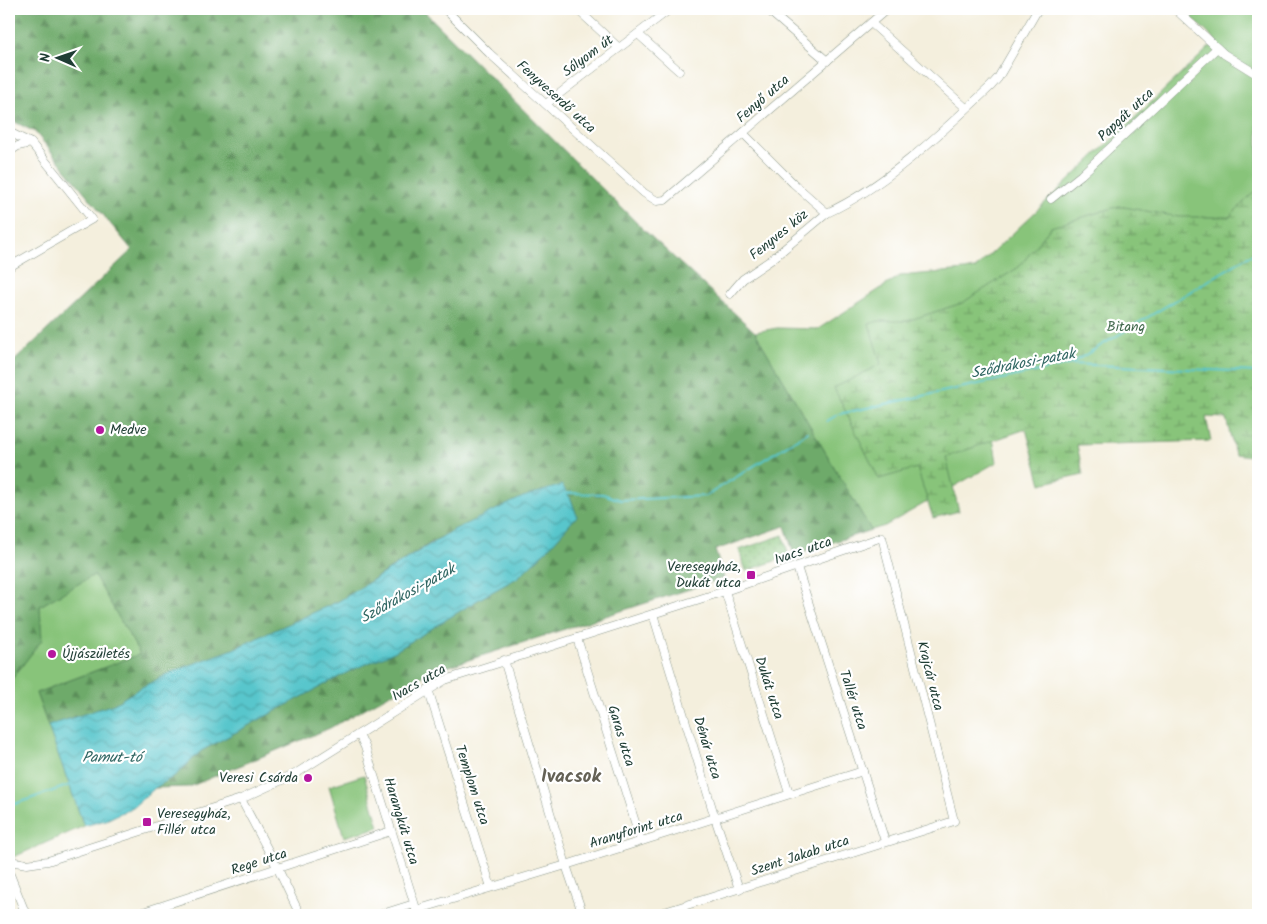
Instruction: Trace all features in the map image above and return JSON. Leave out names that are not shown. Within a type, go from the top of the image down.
[{"type":"street","name":"Fenyveserdő utca","points":[[445,9],[489,53],[653,200]]},
{"type":"street","points":[[577,9],[619,48]]},
{"type":"street","name":"Sólyom út","points":[[546,104],[670,9]]},
{"type":"street","points":[[767,9],[827,61]]},
{"type":"street","name":"Fenyő utca","points":[[653,200],[665,200],[887,9]]},
{"type":"street","points":[[827,213],[893,172],[991,86],[998,78],[1038,9]]},
{"type":"street","points":[[1175,9],[1224,54],[1258,75]]},
{"type":"street","points":[[870,23],[966,108]]},
{"type":"street","points":[[638,34],[679,71]]},
{"type":"street","name":"Papgát utca","points":[[1051,199],[1081,175],[1218,48]]},
{"type":"street","points":[[9,132],[32,143],[92,219],[9,267]]},
{"type":"street","name":"Fenyves köz","points":[[730,294],[743,279],[771,260],[827,213],[793,183],[744,133]]},
{"type":"street","points":[[9,152],[18,146],[32,143]]},
{"type":"street","name":"Ivacs utca","points":[[9,860],[27,864],[48,860],[241,799],[295,774],[445,680],[797,568],[882,537]]},
{"type":"street","name":"Krajcár utca","points":[[882,537],[954,821]]},
{"type":"street","name":"Tallér utca","points":[[797,568],[885,842]]},
{"type":"street","name":"Dukát utca","points":[[726,591],[790,793]]},
{"type":"street","name":"Dénár utca","points":[[653,614],[715,818],[739,889]]},
{"type":"street","name":"Garas utca","points":[[577,638],[641,841]]},
{"type":"street","points":[[504,660],[583,915]]},
{"type":"street","name":"Templom utca","points":[[428,690],[491,887]]},
{"type":"street","name":"Harangkút utca","points":[[359,734],[365,747],[416,910]]},
{"type":"street","name":"Aranyforint utca","points":[[379,915],[416,910],[566,865],[863,771]]},
{"type":"street","points":[[241,799],[278,868],[300,915]]},
{"type":"street","name":"Szent Jakab utca","points":[[655,915],[954,821]]},
{"type":"street","name":"Rege utca","points":[[134,915],[392,831]]},
{"type":"street","points":[[9,872],[26,915]]},
{"type":"green space","points":[[9,9],[422,9],[643,229],[755,332],[871,530],[794,555],[785,526],[715,550],[724,578],[428,673],[330,728],[189,787],[155,788],[176,775],[201,751],[350,671],[394,652],[517,578],[546,551],[577,516],[571,499],[562,485],[435,540],[339,601],[231,650],[174,671],[114,704],[48,726],[36,693],[140,654],[94,575],[40,606],[42,640],[9,681],[9,366],[132,250],[35,132],[9,119]]},
{"type":"green space","points":[[1183,9],[1258,9],[1258,471],[1235,388],[985,390],[997,462],[885,526],[871,530],[755,332],[777,328],[818,329],[900,276],[975,269],[1216,41]]},
{"type":"green space","name":"Bitang","points":[[1258,188],[1258,457],[1235,454],[1226,418],[1206,417],[1211,441],[1077,445],[1083,474],[1041,484],[1026,429],[946,457],[959,511],[933,518],[917,468],[879,479],[834,388],[881,364],[869,324],[878,321],[907,321],[962,303],[1019,267],[1051,227],[1119,206],[1179,217],[1229,217]]},
{"type":"green space","points":[[783,535],[789,556],[746,571],[739,550]]},
{"type":"green space","points":[[94,574],[140,654],[36,693],[84,826],[9,859],[9,681],[41,640],[40,606]]},
{"type":"green space","points":[[364,775],[379,827],[344,837],[329,786]]},
{"type":"water","name":"Pamut-tó","points":[[562,485],[571,499],[577,516],[546,551],[517,578],[394,652],[350,671],[201,751],[176,775],[155,788],[133,807],[106,820],[84,826],[48,726],[114,704],[174,671],[231,650],[339,601],[453,530],[523,497]]},
{"type":"waterway","points":[[1072,363],[1254,253],[1258,247]]},
{"type":"waterway","name":"Sződrákosi-patak","points":[[827,421],[839,414],[1071,364],[1258,372]]},
{"type":"waterway","name":"Sződrákosi-patak","points":[[565,493],[603,494],[620,500],[706,496],[808,432]]},
{"type":"waterway","name":"Sződrákosi-patak","points":[[9,806],[70,785]]},
{"type":"place","name":"Medve","points":[[100,430]]},
{"type":"place","name":"Veresegyház, Dukát utca","points":[[751,575]]},
{"type":"place","name":"Újjászületés","points":[[52,654]]},
{"type":"place","name":"Veresi Csárda","points":[[308,778]]},
{"type":"place","name":"Veresegyház, Fillér utca","points":[[147,822]]},
{"type":"district","name":"Ivacsok","points":[[571,777]]}]
